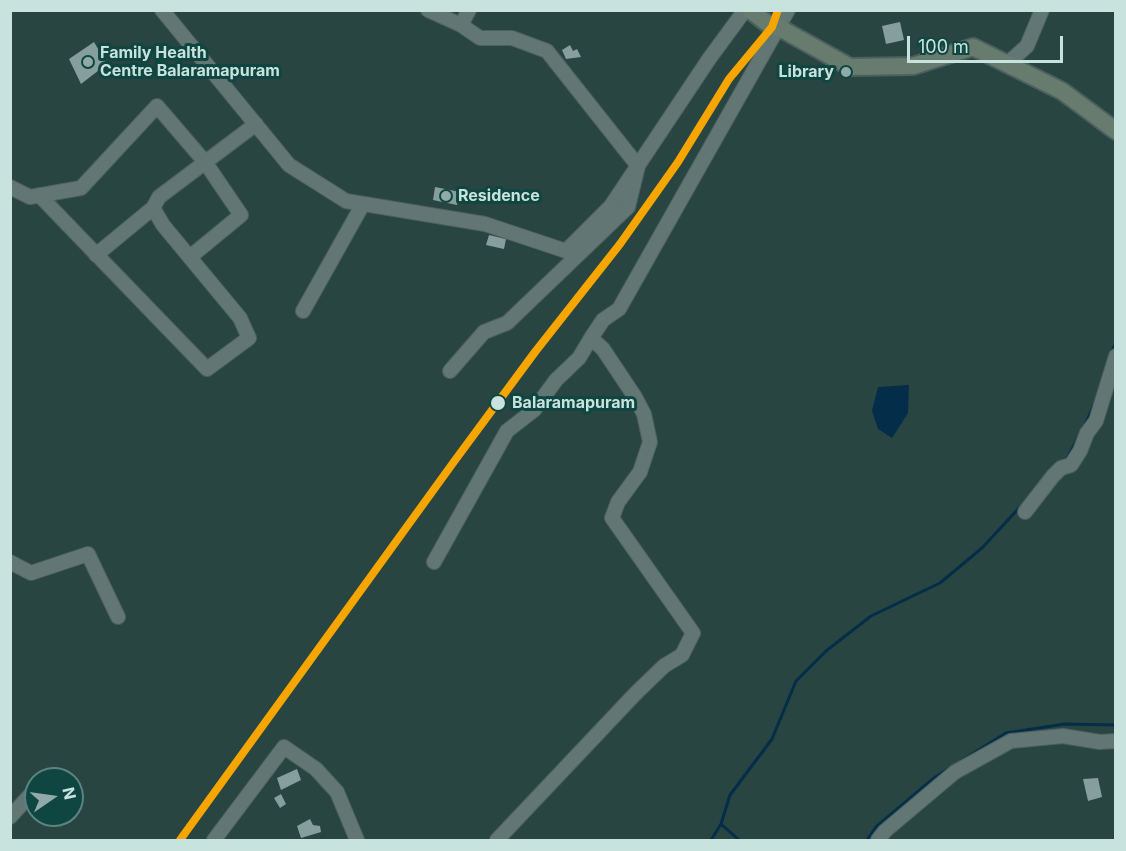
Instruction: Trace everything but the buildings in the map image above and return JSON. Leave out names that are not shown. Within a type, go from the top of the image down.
[{"type":"main road","points":[[750,10],[772,27],[778,27],[850,67],[913,66],[973,47],[1062,91],[1116,130]]},
{"type":"street","points":[[162,10],[289,165],[346,201],[485,224],[566,251],[611,206],[709,59],[745,10]]},
{"type":"street","points":[[428,10],[461,25],[480,38],[512,38],[547,51],[638,166]]},
{"type":"street","points":[[461,25],[469,10]]},
{"type":"street","points":[[434,561],[507,430],[534,410],[556,380],[579,358],[603,320],[619,309],[788,10]]},
{"type":"street","points":[[1007,64],[1027,46],[1042,10]]},
{"type":"street","points":[[10,187],[30,197],[81,188],[157,106],[205,162],[241,214],[190,257]]},
{"type":"street","points":[[96,255],[153,208],[159,197],[256,124]]},
{"type":"street","points":[[450,372],[484,332],[507,322],[528,304],[628,207],[638,166]]},
{"type":"street","points":[[39,195],[207,369],[249,338],[240,318],[163,225],[153,208]]},
{"type":"street","points":[[303,311],[363,204]]},
{"type":"street","points":[[497,840],[636,693],[664,666],[682,656],[693,633],[612,518],[618,501],[640,472],[650,442],[644,414],[635,397],[603,349],[591,338]]},
{"type":"street","points":[[1025,512],[1053,476],[1061,468],[1071,465],[1080,451],[1087,433],[1096,422],[1116,356]]},
{"type":"street","points":[[10,562],[31,573],[88,554],[118,617]]},
{"type":"street","points":[[878,840],[885,831],[956,772],[1011,741],[1064,736],[1100,742],[1116,741]]},
{"type":"street","points":[[214,840],[284,747],[316,769],[337,792],[357,840]]},
{"type":"street","points":[[10,817],[24,802]]},
{"type":"water","points":[[909,385],[908,413],[892,438],[878,429],[872,411],[878,387]]},
{"type":"waterway","points":[[1111,354],[1116,342]]},
{"type":"waterway","points":[[1084,427],[1094,405]]},
{"type":"waterway","points":[[1067,459],[1078,438]]},
{"type":"waterway","points":[[711,840],[721,824],[730,795],[772,739],[796,681],[826,651],[871,616],[940,583],[982,548],[1020,507]]},
{"type":"waterway","points":[[961,761],[1006,733],[1065,724],[1116,725]]},
{"type":"waterway","points":[[867,840],[876,827],[934,778],[950,768]]},
{"type":"waterway","points":[[721,824],[739,840]]},
{"type":"transit line","points":[[180,840],[453,463],[535,352],[620,244],[678,162],[729,79],[772,27],[778,10]]},
{"type":"place","name":"Family Health Centre Balaramapuram","points":[[88,62]]},
{"type":"place","name":"Library","points":[[846,72]]},
{"type":"place","name":"Residence","points":[[446,196]]},
{"type":"place","name":"Balaramapuram","points":[[498,403]]}]
